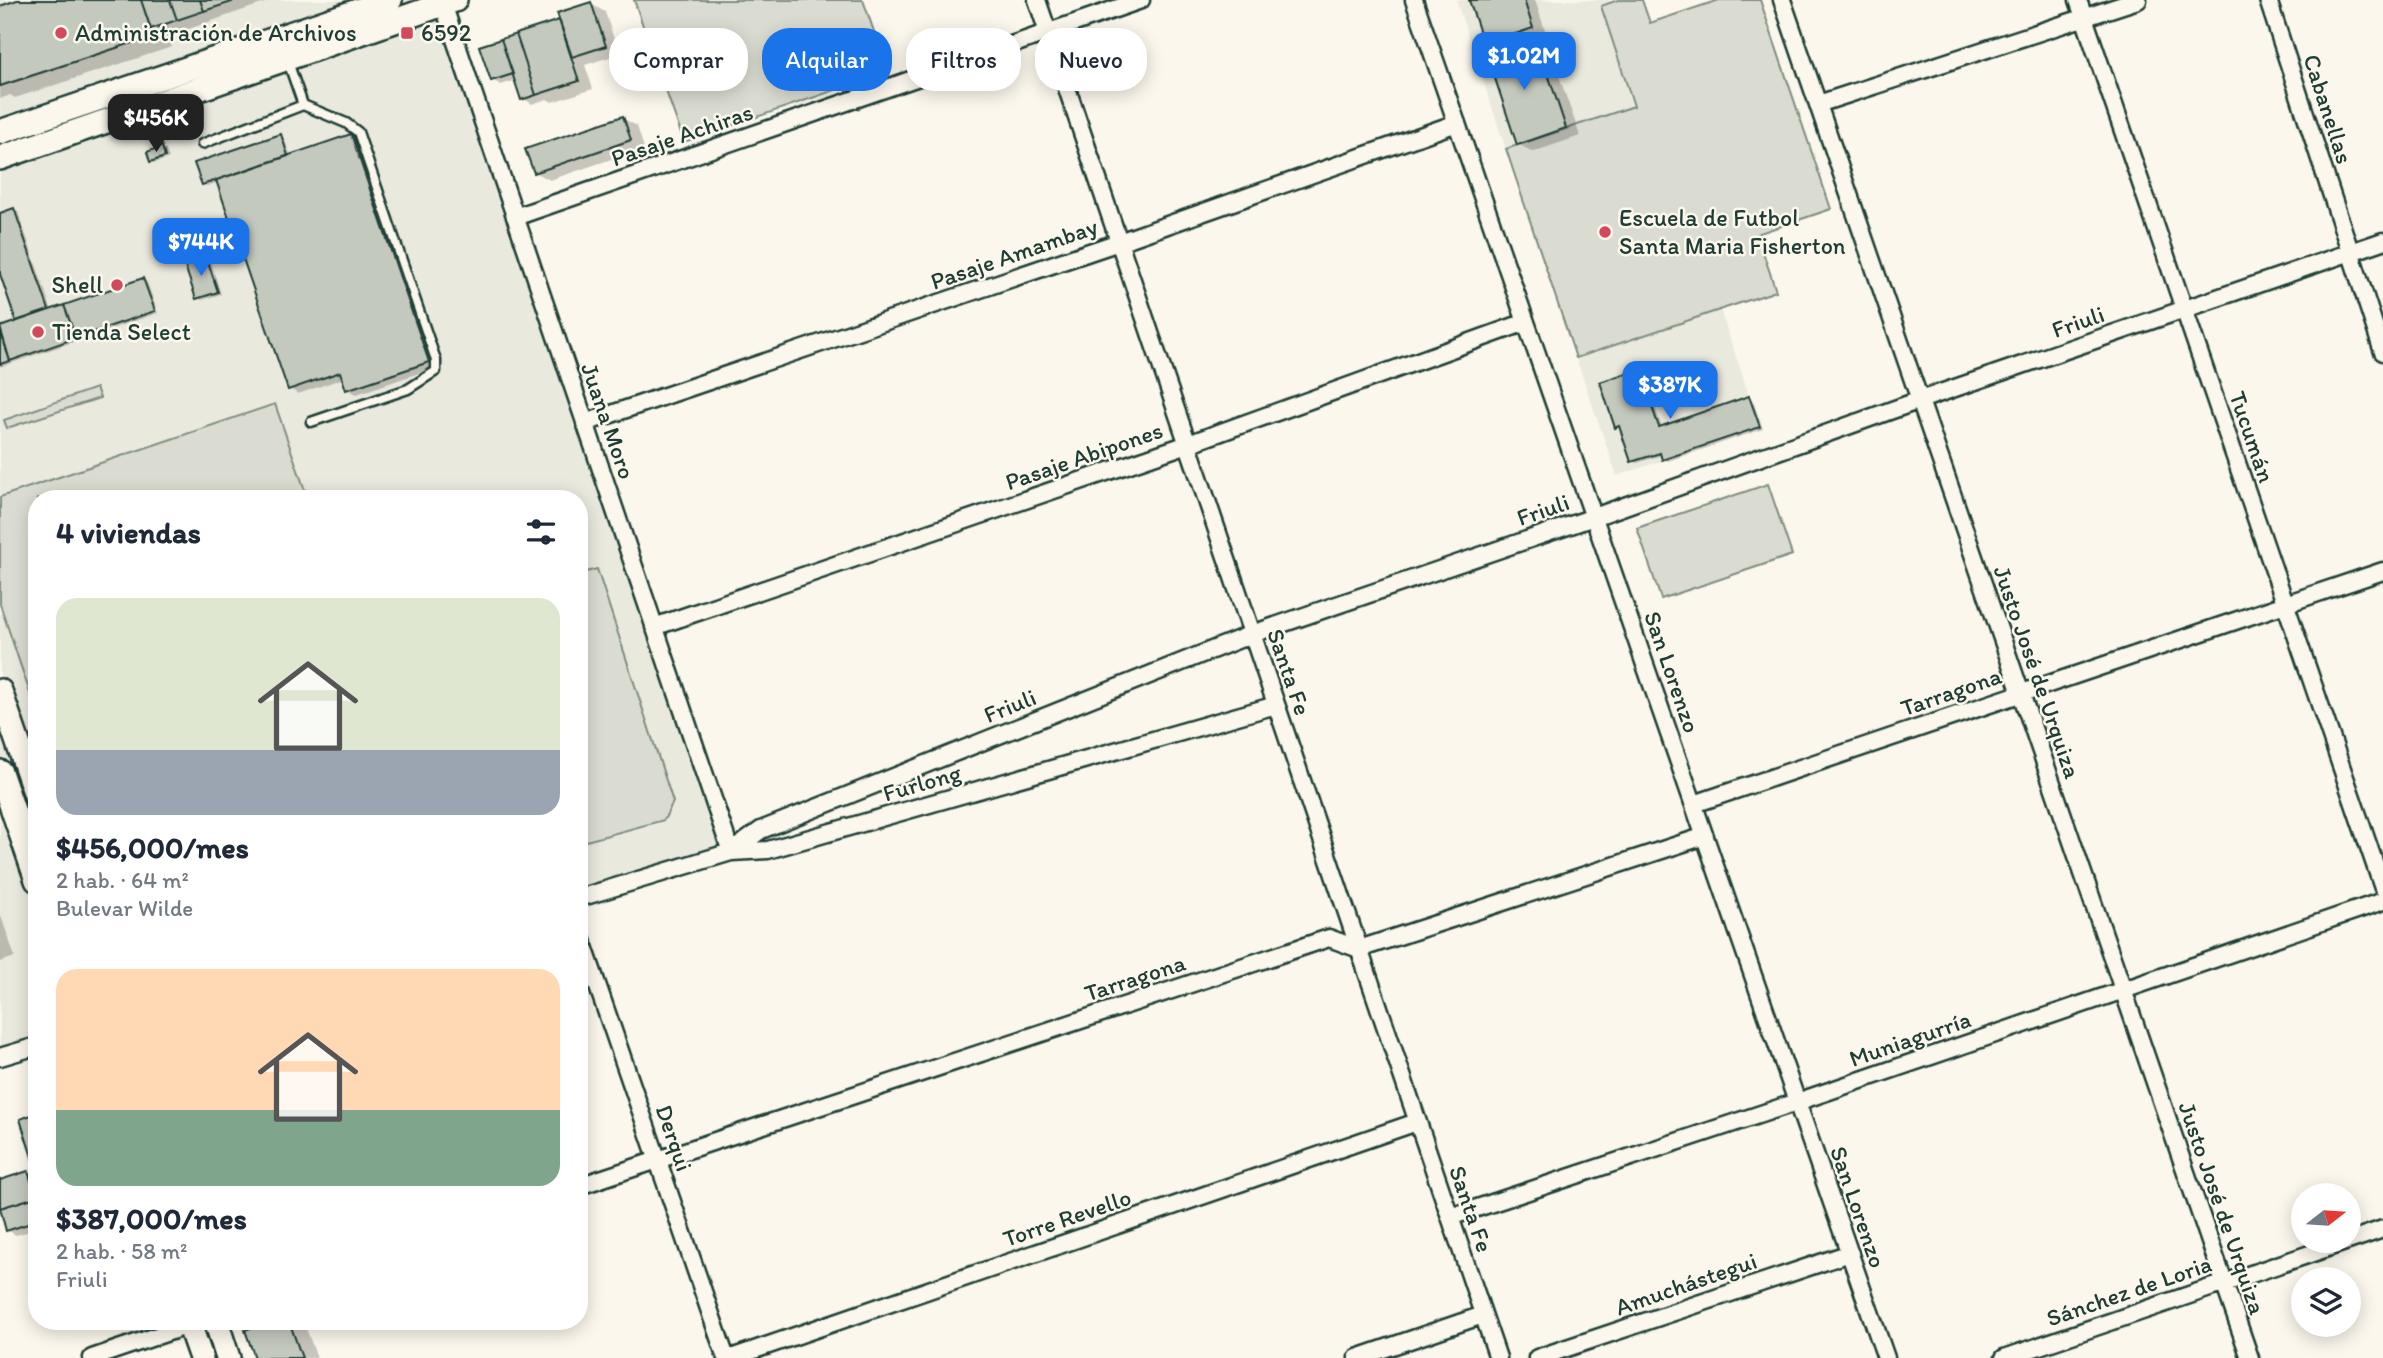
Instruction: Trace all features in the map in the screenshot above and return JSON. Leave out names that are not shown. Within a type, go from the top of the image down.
[{"type":"main road","points":[[0,132],[390,0]]},
{"type":"main road","points":[[0,158],[449,2]]},
{"type":"main road","points":[[0,691],[28,772]]},
{"type":"main road","points":[[0,772],[28,854]]},
{"type":"main road","points":[[191,1330],[201,1358]]},
{"type":"main road","points":[[219,1330],[228,1358]]},
{"type":"street","name":"Santa Fe","points":[[1037,0],[1047,28]]},
{"type":"street","name":"Pasaje Achiras","points":[[1060,28],[1141,0]]},
{"type":"street","name":"San Lorenzo","points":[[1414,0],[1886,1358]]},
{"type":"street","name":"Justo José de Urquiza","points":[[1782,0],[2250,1358]]},
{"type":"street","name":"Tucumán","points":[[2078,0],[2383,888]]},
{"type":"street","points":[[1818,104],[2138,0]]},
{"type":"street","name":"Cabanellas","points":[[2268,0],[2383,352]]},
{"type":"street","name":"Juana Moro","points":[[449,2],[515,217],[731,852]]},
{"type":"street","name":"Pasaje Achiras","points":[[515,217],[1035,37]]},
{"type":"street","name":"Santa Fe","points":[[1068,91],[1497,1358]]},
{"type":"street","name":"Pasaje Amambay","points":[[585,423],[1119,243],[1457,123]]},
{"type":"street","name":"Friuli","points":[[731,852],[761,830],[1252,634],[2383,241]]},
{"type":"street","name":"Pasaje Abipones","points":[[654,626],[1188,444],[1526,322]]},
{"type":"street","name":"Tarragona","points":[[1693,804],[2383,571]]},
{"type":"street","name":"Furlong","points":[[588,895],[731,852],[768,850],[1276,705]]},
{"type":"street","points":[[1359,949],[1705,836]]},
{"type":"street","name":"Muniagurría","points":[[1450,1217],[1797,1102],[2383,901]]},
{"type":"street","name":"Tarragona","points":[[588,1183],[1329,938],[1359,949]]},
{"type":"street","name":"Derqui","points":[[588,958],[728,1358]]},
{"type":"street","points":[[0,1057],[28,1049]]},
{"type":"street","name":"Torre Revello","points":[[728,1358],[1418,1122]]},
{"type":"street","name":"Sánchez de Loria","points":[[2361,1237],[2383,1229]]},
{"type":"street","name":"Amuchástegui","points":[[1537,1358],[1850,1253]]},
{"type":"street","name":"Sánchez de Loria","points":[[2004,1358],[2313,1253]]},
{"type":"street","points":[[1357,1358],[1483,1315]]},
{"type":"street","points":[[92,1358],[170,1330]]},
{"type":"lane","points":[[287,59],[303,104]]},
{"type":"lane","points":[[202,144],[303,104],[346,123],[358,132],[436,360],[436,371],[408,389],[311,422]]},
{"type":"shaded area","points":[[0,0],[442,0],[731,852],[588,895],[588,490],[28,490],[28,1049],[0,1057]]},
{"type":"shaded area","points":[[634,0],[863,0],[873,28],[762,28],[762,91],[833,91],[684,142],[666,91],[748,91],[748,28],[644,28]]},
{"type":"shaded area","points":[[1456,0],[1610,0],[1611,2],[1601,6],[1634,106],[1506,149]]},
{"type":"shaded area","points":[[1618,0],[1642,0],[1650,23],[1719,0],[1760,0],[1831,209],[1757,234],[1776,291],[1576,358],[1506,149],[1634,106],[1601,6]]},
{"type":"shaded area","points":[[1720,310],[1760,427],[1617,476],[1576,358]]},
{"type":"shaded area","points":[[96,388],[100,398],[7,428],[4,420]]},
{"type":"shaded area","points":[[275,404],[305,490],[28,490],[28,687],[0,604],[0,497]]},
{"type":"shaded area","points":[[1768,484],[1792,555],[1661,599],[1637,528]]},
{"type":"shaded area","points":[[597,569],[673,802],[664,820],[588,841],[588,572]]},
{"type":"building","points":[[17,0],[141,0],[153,36],[0,86],[0,6]]},
{"type":"building","points":[[141,0],[170,0],[177,20],[151,29]]},
{"type":"building","points":[[170,0],[200,0],[204,11],[177,20]]},
{"type":"building","points":[[200,0],[231,0],[232,2],[204,11]]},
{"type":"building","points":[[1469,0],[1524,0],[1533,28],[1484,45]]},
{"type":"building","points":[[591,2],[606,46],[572,57],[557,13]]},
{"type":"building","points":[[559,20],[579,81],[536,95],[516,34]]},
{"type":"building","points":[[516,34],[536,95],[521,100],[501,39]]},
{"type":"building","points":[[1515,34],[1527,68],[1544,62],[1566,128],[1517,145],[1484,45]]},
{"type":"building","points":[[501,39],[513,74],[491,81],[479,46]]},
{"type":"building","points":[[623,116],[631,140],[534,173],[525,149]]},
{"type":"building","points":[[281,134],[288,156],[202,185],[194,163]]},
{"type":"building","points":[[351,134],[429,362],[346,390],[340,372],[288,390],[216,180]]},
{"type":"building","points":[[162,146],[165,157],[150,162],[147,152]]},
{"type":"building","points":[[14,208],[49,310],[16,321],[0,274],[0,213]]},
{"type":"building","points":[[206,256],[218,292],[196,299],[184,263]]},
{"type":"building","points":[[143,278],[155,311],[76,338],[64,305]]},
{"type":"building","points":[[64,305],[76,338],[10,361],[0,327]]},
{"type":"building","points":[[0,332],[10,361],[0,364]]},
{"type":"building","points":[[1639,369],[1659,427],[1749,396],[1760,427],[1662,460],[1660,453],[1631,462],[1619,426],[1615,428],[1600,382]]},
{"type":"building","points":[[28,1116],[28,1144],[20,1119]]},
{"type":"building","points":[[28,1171],[28,1199],[0,1208],[0,1180]]},
{"type":"building","points":[[28,1199],[28,1224],[6,1231],[0,1208]]},
{"type":"building","points":[[245,1330],[292,1330],[302,1358],[255,1358]]},
{"type":"place","name":"Administración de Archivos","points":[[61,33]]},
{"type":"place","name":"6592","points":[[407,33]]},
{"type":"place","name":"Escuela de Futbol Santa Maria Fisherton","points":[[1605,232]]},
{"type":"place","name":"Shell","points":[[117,285]]},
{"type":"place","name":"Tienda Select","points":[[38,332]]}]
